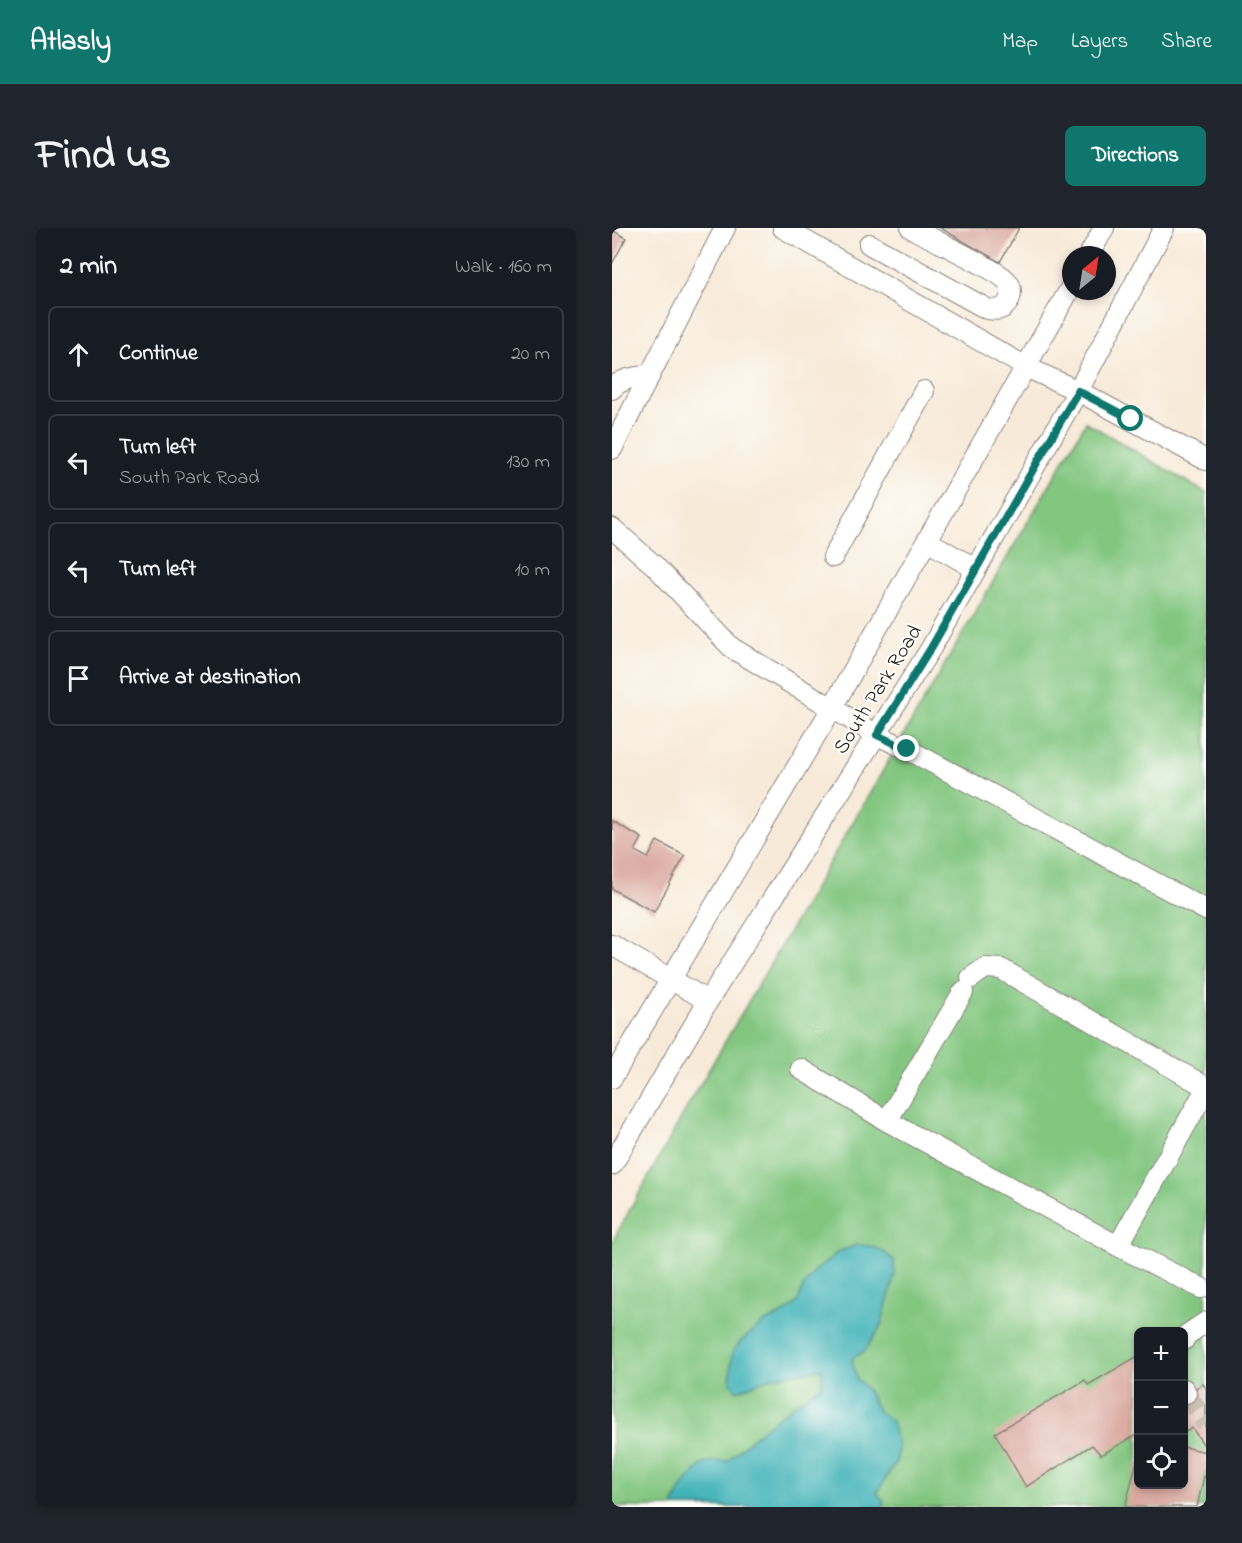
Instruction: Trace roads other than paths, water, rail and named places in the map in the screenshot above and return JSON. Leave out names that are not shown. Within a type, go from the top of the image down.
[{"type":"street","points":[[612,449],[725,228]]},
{"type":"street","points":[[869,244],[987,309],[998,310],[1005,306],[1011,287],[1000,275],[911,228]]},
{"type":"street","points":[[1094,246],[1104,228]]},
{"type":"street","name":"South Park Road","points":[[612,1165],[708,1001],[931,648],[1078,391],[1164,228]]},
{"type":"street","points":[[793,230],[1026,367],[1078,391],[1206,460]]},
{"type":"street","name":"South Park Road","points":[[612,1078],[832,708],[1064,300]]},
{"type":"street","points":[[612,388],[631,378],[650,375]]},
{"type":"street","points":[[833,557],[924,390]]},
{"type":"street","points":[[612,528],[655,566],[732,648],[877,735],[1206,910]]},
{"type":"street","points":[[927,541],[976,569]]},
{"type":"street","points":[[612,945],[708,1001]]},
{"type":"street","points":[[887,1121],[967,985],[985,968],[1001,969],[1206,1088],[1118,1246]]},
{"type":"street","points":[[801,1069],[887,1121],[1118,1246],[1201,1288]]},
{"type":"street","points":[[1188,1334],[1206,1322]]},
{"type":"water","points":[[856,1245],[876,1248],[894,1260],[895,1274],[881,1326],[865,1351],[852,1359],[857,1379],[866,1388],[879,1412],[892,1421],[898,1446],[897,1460],[877,1493],[884,1502],[883,1507],[673,1507],[682,1488],[698,1469],[708,1462],[728,1461],[773,1420],[822,1385],[822,1369],[773,1377],[737,1391],[730,1382],[732,1354],[740,1342],[763,1323],[779,1316],[798,1301],[803,1287],[814,1272],[838,1252]]},
{"type":"tunnel","points":[[1188,1396],[1206,1424]]}]
